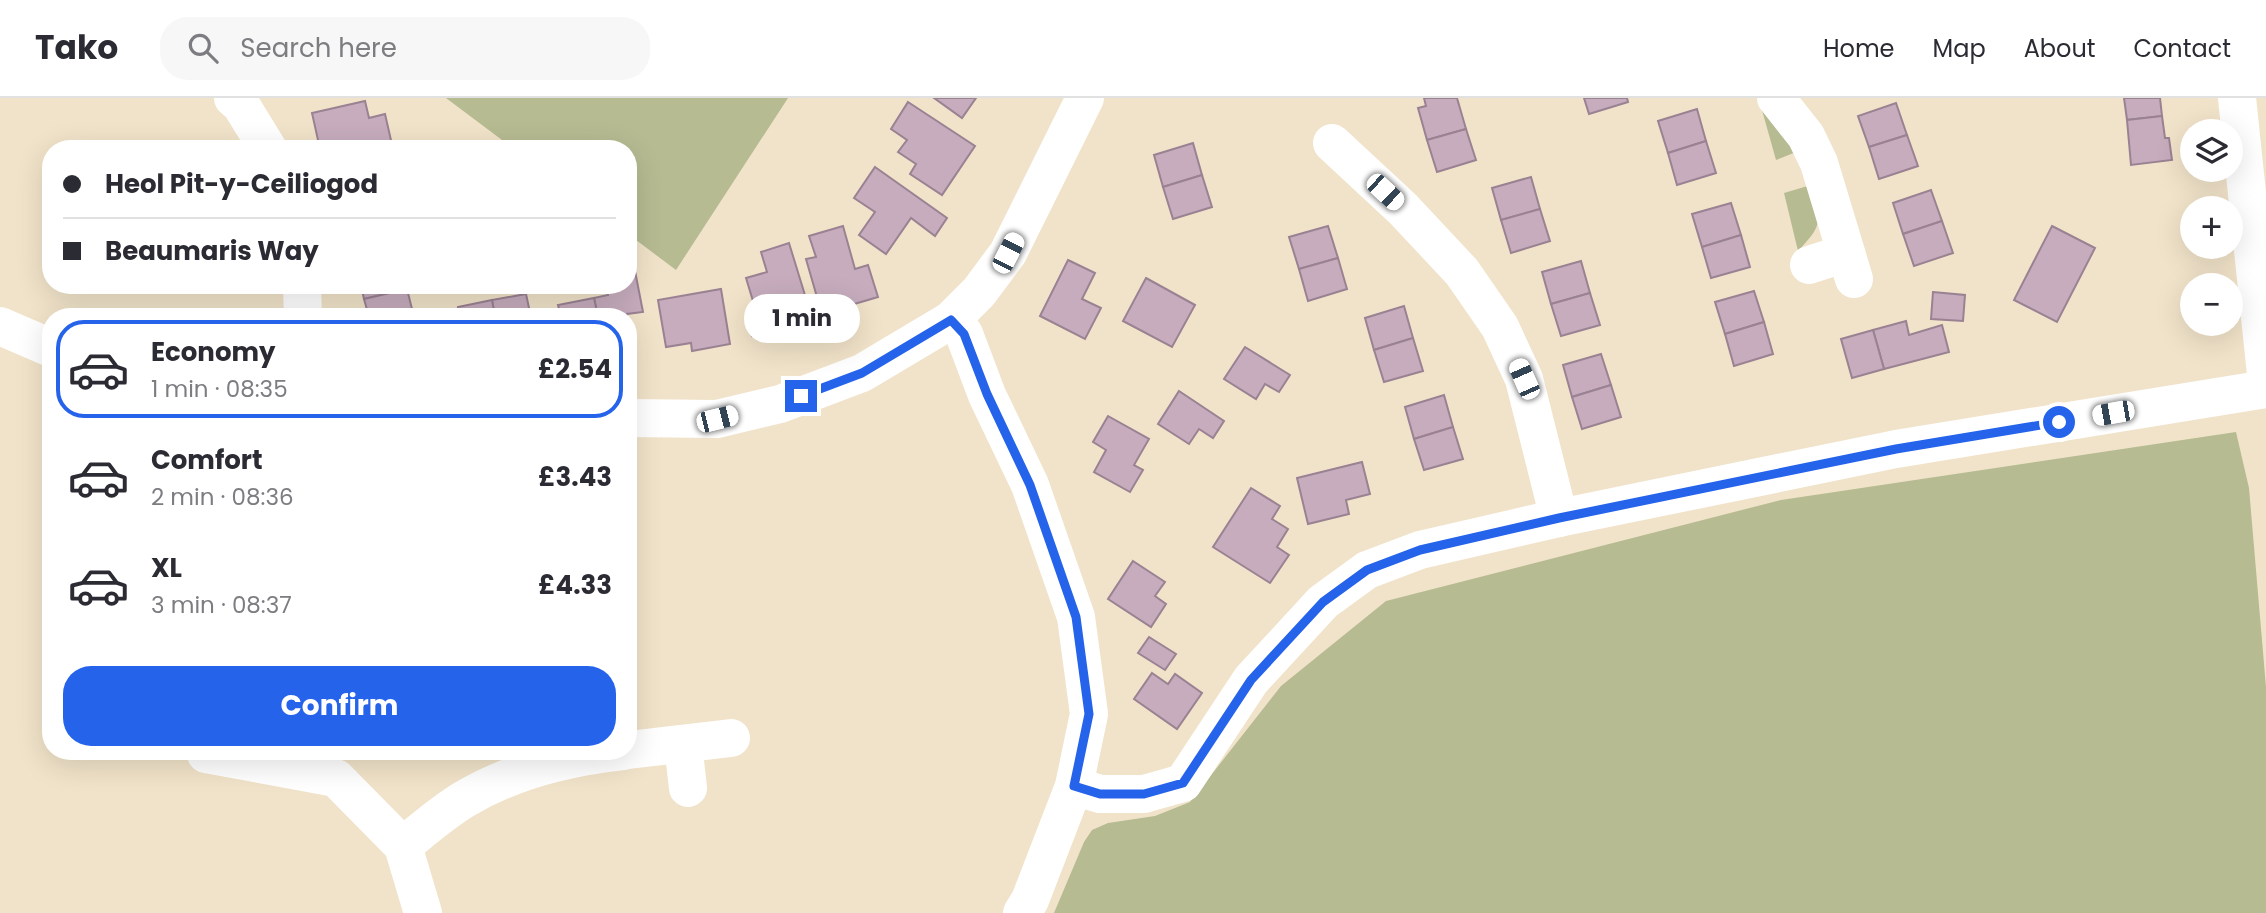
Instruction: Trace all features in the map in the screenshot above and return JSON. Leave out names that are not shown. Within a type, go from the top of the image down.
[{"type":"street","points":[[233,98],[241,105],[262,140]]},
{"type":"street","points":[[637,418],[717,419],[780,404],[862,373],[951,320],[979,292],[1008,253],[1085,98]]},
{"type":"street","points":[[1776,98],[1806,136],[1819,163],[1850,266],[1809,265]]},
{"type":"street","points":[[2236,98],[2266,374]]},
{"type":"street","points":[[1332,143],[1403,209],[1462,272],[1500,327],[1524,379],[1559,518]]},
{"type":"street","points":[[951,320],[964,334],[987,394],[1030,485],[1076,617],[1089,714],[1074,786],[1030,900],[1022,913]]},
{"type":"street","points":[[0,326],[42,344]]},
{"type":"street","points":[[1074,786],[1100,794],[1144,794],[1183,783],[1251,680],[1323,602],[1367,570],[1420,550],[1559,518],[1896,449],[2266,389]]},
{"type":"street","points":[[637,749],[731,738]]},
{"type":"street","points":[[682,744],[688,788]]},
{"type":"street","points":[[238,760],[336,778],[403,846],[423,913]]},
{"type":"street","points":[[403,846],[463,801],[502,780],[549,764],[572,760]]},
{"type":"green space","points":[[446,98],[788,98],[676,270],[637,241],[637,140],[502,140]]},
{"type":"green space","points":[[1760,103],[1796,152],[1776,160]]},
{"type":"green space","points":[[1811,185],[1818,221],[1813,234],[1798,251],[1784,193]]},
{"type":"green space","points":[[2236,432],[2249,488],[2266,687],[2266,913],[1054,913],[1084,842],[1092,830],[1108,823],[1155,816],[1190,802],[1281,686],[1386,601],[1781,500]]},
{"type":"building","points":[[934,98],[976,98],[962,118]]},
{"type":"building","points":[[1424,98],[1457,98],[1466,129],[1427,140],[1418,108],[1426,106]]},
{"type":"building","points":[[1584,98],[1627,98],[1628,102],[1589,114]]},
{"type":"building","points":[[2124,98],[2160,98],[2162,116],[2127,120]]},
{"type":"building","points":[[365,101],[369,118],[385,114],[391,140],[318,140],[312,113]]},
{"type":"building","points":[[908,102],[975,146],[942,195],[910,174],[916,164],[898,152],[907,140],[891,129]]},
{"type":"building","points":[[1896,103],[1907,135],[1869,147],[1858,116]]},
{"type":"building","points":[[1697,109],[1706,141],[1668,153],[1658,121]]},
{"type":"building","points":[[2162,116],[2172,160],[2131,165],[2127,120]]},
{"type":"building","points":[[1466,129],[1476,160],[1437,172],[1427,140]]},
{"type":"building","points":[[1907,135],[1918,166],[1879,179],[1869,147]]},
{"type":"building","points":[[1706,141],[1716,173],[1677,185],[1668,153]]},
{"type":"building","points":[[1193,143],[1202,175],[1163,187],[1154,155]]},
{"type":"building","points":[[875,167],[947,218],[935,236],[911,218],[886,254],[859,235],[875,212],[854,198]]},
{"type":"building","points":[[1202,175],[1212,207],[1173,219],[1163,187]]},
{"type":"building","points":[[1531,177],[1540,209],[1501,220],[1492,188]]},
{"type":"building","points":[[1931,190],[1942,221],[1903,234],[1893,203]]},
{"type":"building","points":[[1731,203],[1741,235],[1702,247],[1692,214]]},
{"type":"building","points":[[1540,209],[1550,241],[1511,253],[1501,220]]},
{"type":"building","points":[[1942,221],[1953,253],[1914,266],[1903,234]]},
{"type":"building","points":[[843,226],[855,269],[868,265],[878,297],[834,310],[832,300],[819,304],[806,259],[816,257],[809,236]]},
{"type":"building","points":[[1328,226],[1338,258],[1299,269],[1289,237]]},
{"type":"building","points":[[2052,226],[2095,248],[2057,322],[2014,300]]},
{"type":"building","points":[[1741,235],[1750,267],[1711,278],[1702,247]]},
{"type":"building","points":[[789,243],[812,318],[752,336],[746,315],[756,311],[746,278],[767,272],[761,252]]},
{"type":"building","points":[[1338,258],[1347,289],[1308,301],[1299,269]]},
{"type":"building","points":[[1068,260],[1095,273],[1082,299],[1101,308],[1085,339],[1040,316]]},
{"type":"building","points":[[1581,261],[1590,293],[1551,304],[1542,272]]},
{"type":"building","points":[[1146,278],[1195,305],[1172,347],[1123,321]]},
{"type":"building","points":[[637,281],[643,312],[637,313],[637,308],[596,308],[594,298],[637,294]]},
{"type":"building","points":[[721,289],[730,344],[692,351],[691,343],[666,347],[658,300]]},
{"type":"building","points":[[1754,291],[1764,322],[1725,334],[1715,302]]},
{"type":"building","points":[[1933,292],[1965,295],[1963,321],[1931,319]]},
{"type":"building","points":[[1590,293],[1600,325],[1561,336],[1551,304]]},
{"type":"building","points":[[363,294],[386,294],[364,299]]},
{"type":"building","points":[[386,294],[408,294],[412,308],[366,308],[364,299]]},
{"type":"building","points":[[526,294],[529,308],[493,308],[492,300]]},
{"type":"building","points":[[594,298],[596,308],[559,308],[558,305]]},
{"type":"building","points":[[492,300],[493,308],[458,308]]},
{"type":"building","points":[[1404,306],[1413,338],[1374,350],[1365,318]]},
{"type":"building","points":[[1906,321],[1909,335],[1942,325],[1949,352],[1884,369],[1873,330]]},
{"type":"building","points":[[1764,322],[1773,354],[1734,366],[1725,334]]},
{"type":"building","points":[[1873,330],[1884,369],[1852,378],[1841,339]]},
{"type":"building","points":[[1413,338],[1423,371],[1384,382],[1374,350]]},
{"type":"building","points":[[1245,347],[1290,375],[1279,392],[1265,384],[1256,399],[1224,379]]},
{"type":"building","points":[[1601,354],[1611,385],[1572,397],[1563,365]]},
{"type":"building","points":[[1611,385],[1621,417],[1582,429],[1572,397]]},
{"type":"building","points":[[1179,391],[1224,421],[1213,438],[1199,429],[1189,444],[1158,424]]},
{"type":"building","points":[[1444,395],[1453,427],[1414,439],[1405,407]]},
{"type":"building","points":[[1108,416],[1149,439],[1134,465],[1143,470],[1130,492],[1094,472],[1106,450],[1093,442]]},
{"type":"building","points":[[1453,427],[1463,459],[1424,470],[1414,439]]},
{"type":"building","points":[[1362,462],[1370,494],[1346,500],[1349,514],[1308,524],[1297,478]]},
{"type":"building","points":[[1251,488],[1280,506],[1272,519],[1288,529],[1277,547],[1289,555],[1270,583],[1213,547]]},
{"type":"building","points":[[1133,561],[1165,582],[1155,596],[1166,604],[1151,627],[1108,599]]},
{"type":"building","points":[[1149,637],[1176,654],[1165,670],[1138,653]]},
{"type":"building","points":[[1152,673],[1168,684],[1175,674],[1202,693],[1177,729],[1134,699]]},
{"type":"route","points":[[801,396],[862,373],[951,320],[964,334],[987,394],[1030,485],[1076,617],[1089,714],[1074,786],[1100,794],[1144,794],[1183,783],[1251,680],[1323,602],[1367,570],[1420,550],[1559,518],[1896,449],[2059,422]]}]
